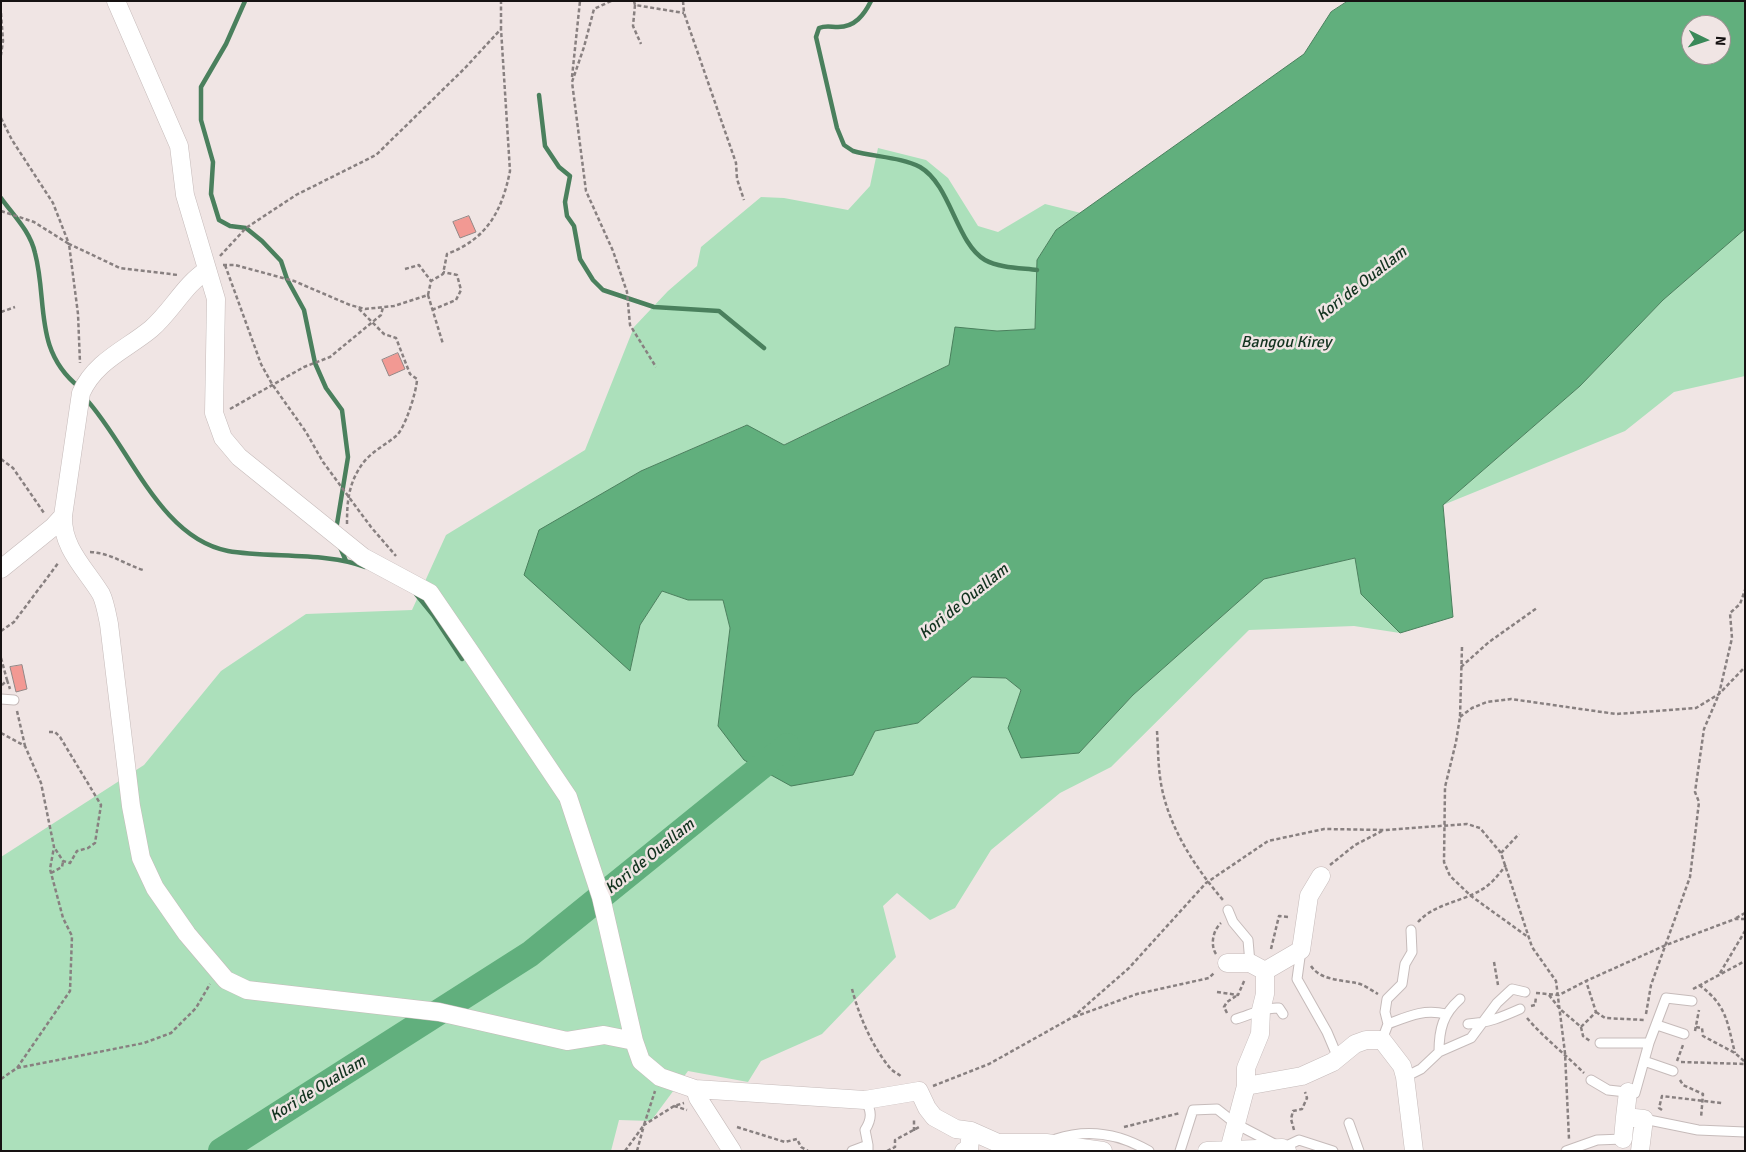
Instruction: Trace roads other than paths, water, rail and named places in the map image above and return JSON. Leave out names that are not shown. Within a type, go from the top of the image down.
[{"type":"street","points":[[116,1],[179,146],[184,195],[202,273],[216,299],[216,417],[223,438],[239,457],[363,557],[430,593],[568,797],[601,897],[634,1041],[641,1060],[660,1078],[695,1089],[865,1100],[919,1091],[926,1108],[934,1117],[956,1129],[971,1132],[998,1143],[1046,1143],[1103,1151]]},
{"type":"street","points":[[202,273],[151,328],[122,347],[84,384],[58,521],[70,550],[102,596],[109,624],[132,806],[141,858],[155,888],[187,934],[226,980],[247,990],[439,1012],[567,1041],[604,1035],[634,1041]]},
{"type":"street","points":[[1,569],[58,521]]},
{"type":"street","points":[[1227,963],[1257,967],[1301,950],[1309,896],[1321,876]]},
{"type":"street","points":[[1229,1150],[1246,1086],[1246,1068],[1260,1034],[1261,1010],[1265,994],[1257,967]]},
{"type":"street","points":[[1246,1086],[1302,1076],[1338,1058],[1355,1044],[1385,1032],[1402,1066],[1405,1077],[1414,1151]]},
{"type":"street","points":[[695,1089],[698,1098],[732,1151]]},
{"type":"street","points":[[1622,1139],[1628,1092]]},
{"type":"street","points":[[1625,1117],[1644,1119],[1640,1151]]},
{"type":"street","points":[[967,1150],[971,1132]]},
{"type":"street","points":[[1207,1151],[1289,1146]]},
{"type":"lane","points":[[1,699],[14,700]]},
{"type":"lane","points":[[1228,910],[1233,922],[1248,940],[1257,967]]},
{"type":"lane","points":[[1411,930],[1412,952],[1405,964],[1402,984],[1387,999],[1385,1032],[1420,1012],[1431,1011],[1446,1014]]},
{"type":"lane","points":[[1301,950],[1297,979],[1327,1032],[1338,1058]]},
{"type":"lane","points":[[1405,1077],[1421,1069],[1439,1052],[1471,1038],[1501,999],[1512,989],[1525,992]]},
{"type":"lane","points":[[1591,1080],[1608,1090],[1635,1092],[1649,1043],[1666,998],[1692,1001]]},
{"type":"lane","points":[[1439,1052],[1439,1034],[1446,1014],[1460,999]]},
{"type":"lane","points":[[1236,1019],[1267,1007],[1279,1008],[1283,1014]]},
{"type":"lane","points":[[1468,1024],[1484,1023],[1520,1009]]},
{"type":"lane","points":[[1657,1025],[1684,1034]]},
{"type":"lane","points":[[1600,1044],[1649,1043]]},
{"type":"lane","points":[[1644,1061],[1673,1071]]},
{"type":"lane","points":[[852,1151],[868,1148],[865,1130],[869,1123],[871,1110],[865,1100]]},
{"type":"lane","points":[[1180,1151],[1193,1110],[1217,1108],[1236,1124],[1289,1146],[1333,1151]]},
{"type":"lane","points":[[1644,1119],[1700,1130],[1745,1132]]},
{"type":"lane","points":[[1349,1123],[1358,1151]]},
{"type":"lane","points":[[1046,1143],[1059,1138],[1096,1134],[1118,1136],[1149,1151]]},
{"type":"lane","points":[[1566,1151],[1597,1140],[1622,1139]]},
{"type":"water","name":"Bangou Kirey","points":[[1348,1],[1745,1],[1745,229],[1663,300],[1580,386],[1443,505],[1453,617],[1400,633],[1361,594],[1355,558],[1264,579],[1133,695],[1079,753],[1021,758],[1008,728],[1021,690],[1006,678],[972,677],[918,723],[875,731],[853,775],[791,786],[744,760],[718,726],[730,628],[723,600],[688,600],[662,591],[640,625],[630,671],[524,575],[539,530],[641,471],[747,425],[784,445],[949,365],[955,327],[997,331],[1035,329],[1037,260],[1056,230],[1304,54],[1331,12]]},
{"type":"waterway","points":[[245,1],[226,44],[201,87],[201,120],[213,162],[211,194],[219,220],[230,226],[246,228],[262,241],[281,261],[287,279],[304,310],[315,363],[326,388],[342,410],[348,457],[336,530]]},
{"type":"waterway","points":[[871,1],[862,15],[854,22],[844,26],[819,28],[816,37],[837,128],[844,145],[853,151],[896,159],[920,167],[931,175],[939,187],[967,241],[975,252],[985,260],[997,265],[1037,270]]},
{"type":"waterway","points":[[539,95],[545,146],[559,167],[570,176],[565,202],[567,216],[574,226],[580,259],[593,280],[603,290],[654,307],[719,311],[764,348]]},
{"type":"waterway","points":[[1,198],[21,224],[33,245],[39,271],[48,341],[64,373],[79,387]]},
{"type":"waterway","points":[[85,398],[164,509],[183,528],[204,543],[228,551],[334,559],[365,567]]},
{"type":"waterway","points":[[340,547],[346,561]]},
{"type":"waterway","points":[[416,594],[433,615],[462,659]]},
{"type":"waterway","name":"Kori de Ouallam","points":[[221,1151],[530,954],[787,746]]}]
